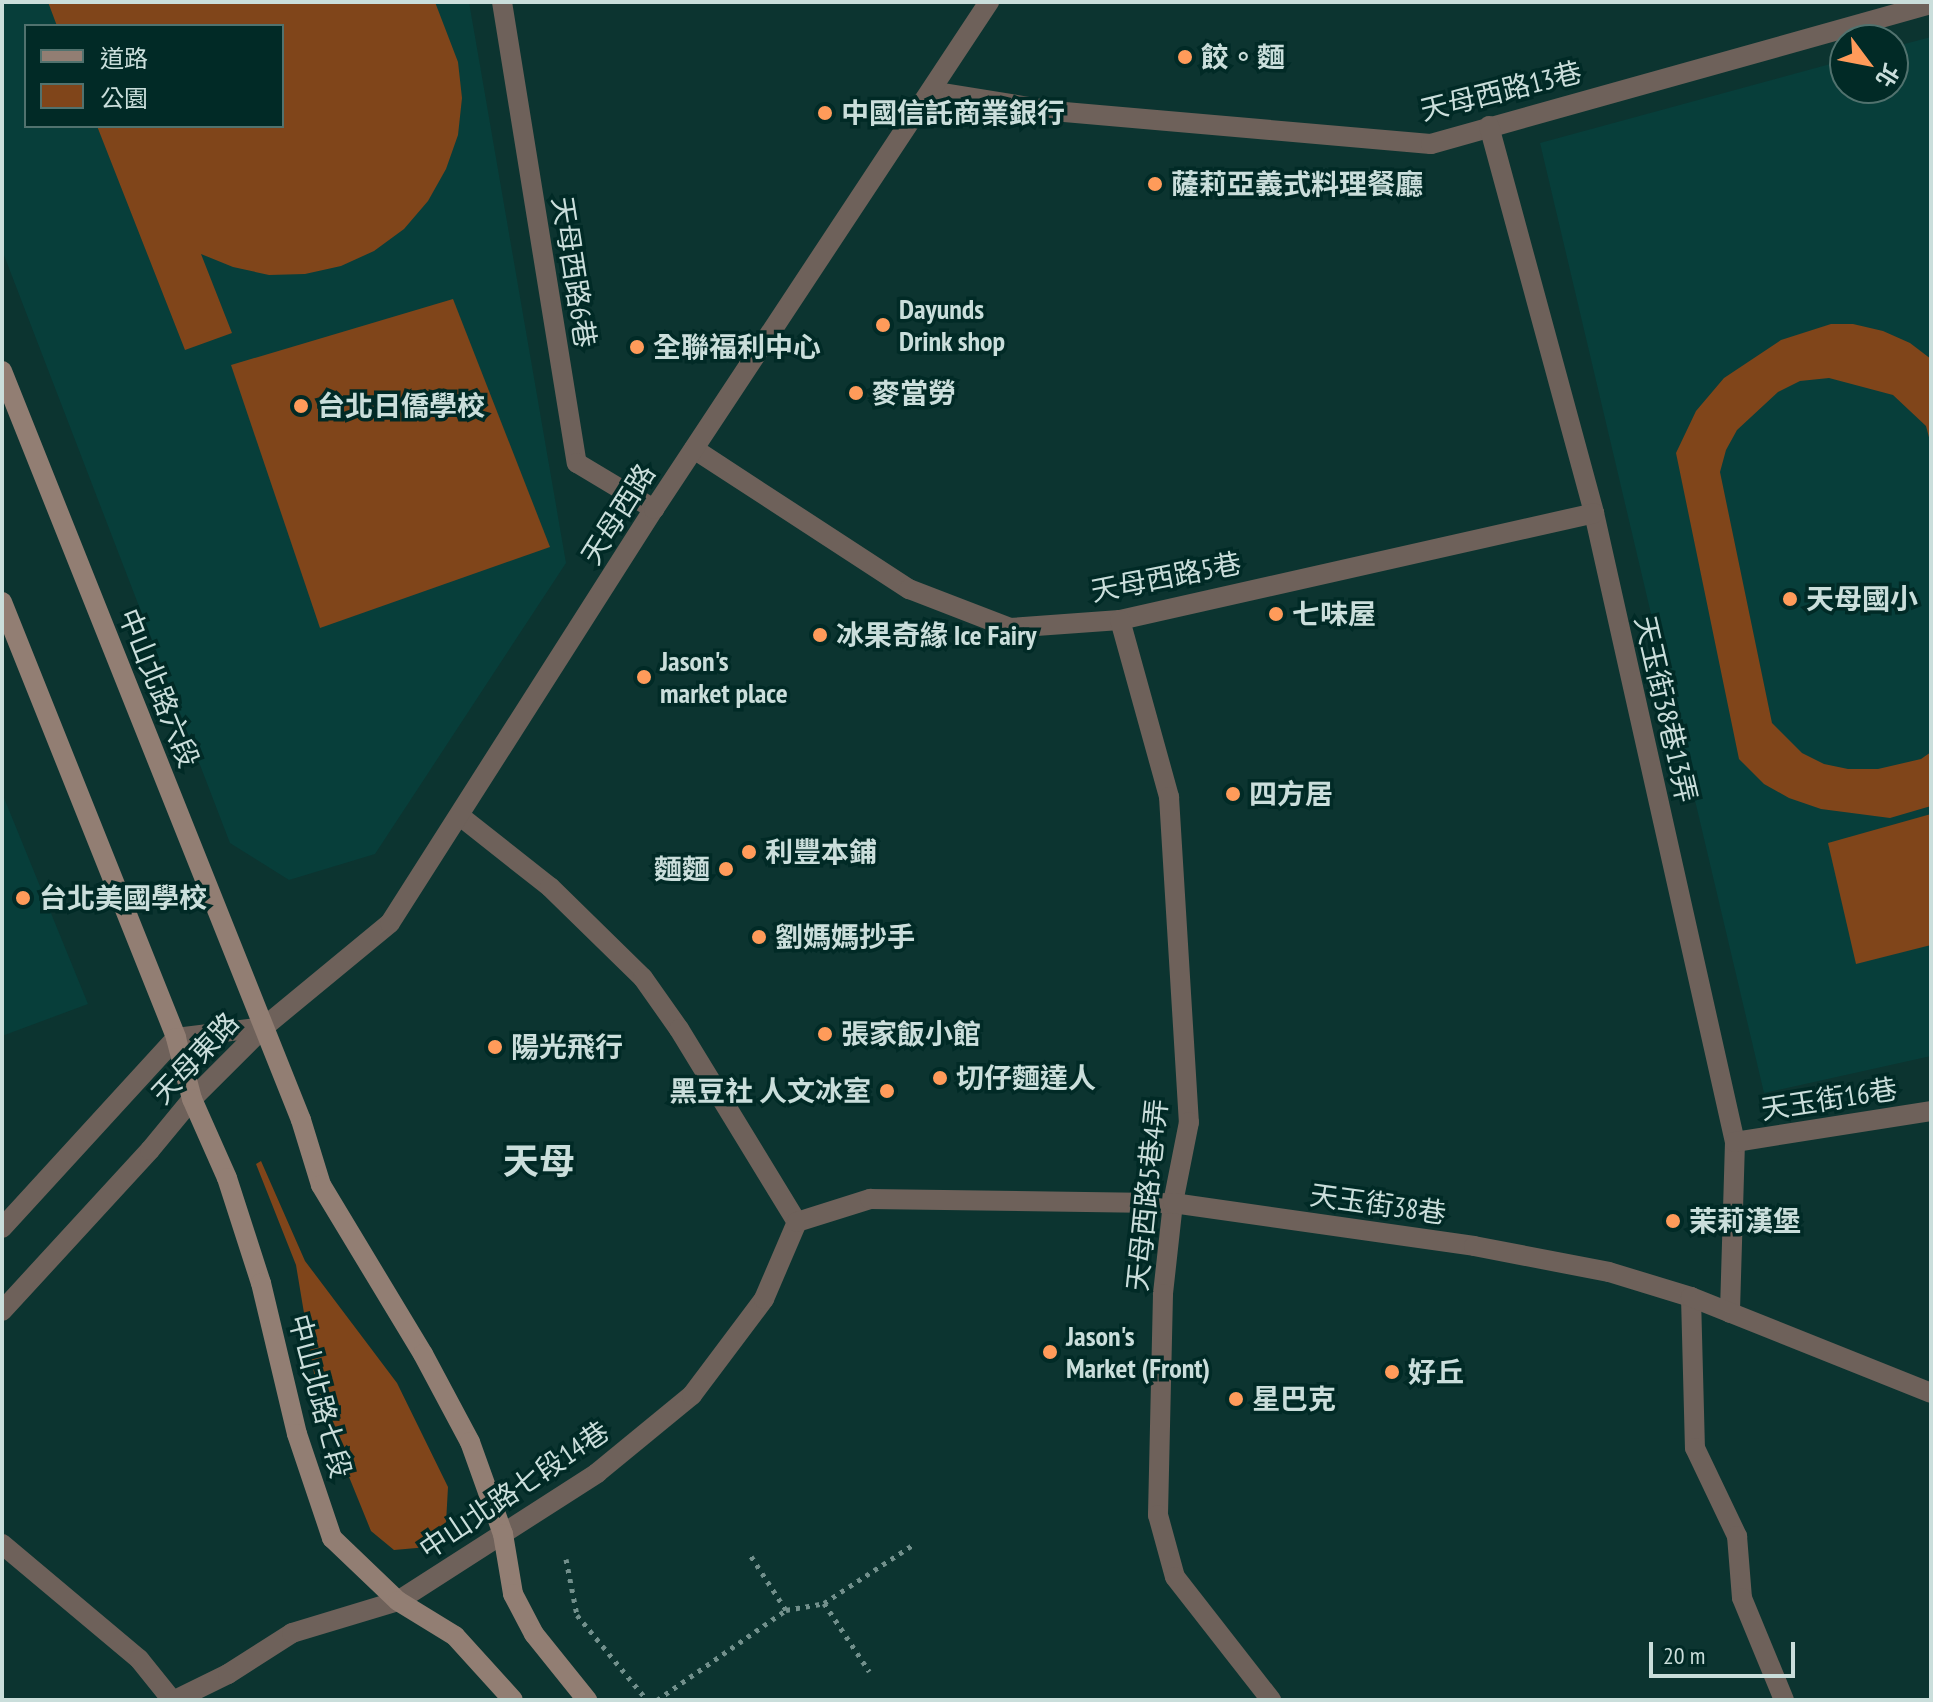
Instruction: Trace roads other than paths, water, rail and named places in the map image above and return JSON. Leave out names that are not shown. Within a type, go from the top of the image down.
[{"type":"main road","name":"中山北路六段","points":[[2,371],[264,1027]]},
{"type":"main road","points":[[2,602],[176,1038]]},
{"type":"main road","points":[[264,1027],[301,1120],[321,1185],[423,1354],[470,1442],[503,1534],[513,1594],[534,1634],[587,1700]]},
{"type":"main road","name":"中山北路七段","points":[[176,1038],[192,1099],[227,1178],[261,1283],[297,1434],[332,1538],[398,1601],[455,1636],[513,1700]]},
{"type":"street","name":"天母西路6巷","points":[[502,2],[577,463],[654,509]]},
{"type":"street","name":"天母西路","points":[[264,1027],[390,923],[654,509],[989,2]]},
{"type":"street","name":"天母西路13巷","points":[[931,91],[1053,111],[1431,144],[1931,4]]},
{"type":"street","name":"天玉街38巷13弄","points":[[1489,126],[1594,513],[1735,1142],[1730,1313]]},
{"type":"street","name":"天母西路5巷","points":[[694,449],[909,589],[1010,628],[1120,620],[1594,513]]},
{"type":"street","name":"天母西路5巷4弄","points":[[1120,620],[1169,797],[1189,1122],[1173,1203],[1163,1294],[1158,1515],[1175,1577],[1271,1700]]},
{"type":"street","points":[[460,816],[550,887],[643,978],[679,1029],[797,1222]]},
{"type":"street","name":"天母東路","points":[[2,1228],[176,1038],[264,1027]]},
{"type":"street","name":"天母東路","points":[[2,1311],[150,1150],[192,1099],[264,1027]]},
{"type":"street","name":"天玉街16巷","points":[[1735,1142],[1931,1111]]},
{"type":"street","name":"天玉街38巷","points":[[797,1222],[870,1199],[1173,1203],[1474,1246],[1609,1272],[1691,1297],[1931,1393]]},
{"type":"street","name":"中山北路七段14巷","points":[[173,1700],[228,1674],[292,1633],[398,1601],[597,1473],[692,1395],[764,1299],[797,1222]]},
{"type":"street","points":[[1691,1297],[1695,1448],[1737,1536],[1742,1598],[1784,1700]]},
{"type":"street","points":[[2,1544],[139,1659],[173,1700]]},
{"type":"place","name":"餃。麵","points":[[1185,57]]},
{"type":"place","name":"中國信託商業銀行","points":[[825,113]]},
{"type":"place","name":"薩莉亞義式料理餐廳","points":[[1155,184]]},
{"type":"place","name":"Dayunds Drink shop","points":[[883,325]]},
{"type":"place","name":"全聯福利中心","points":[[637,347]]},
{"type":"place","name":"麥當勞","points":[[856,393]]},
{"type":"place","name":"台北日僑學校","points":[[301,406]]},
{"type":"place","name":"天母國小","points":[[1790,599]]},
{"type":"place","name":"七味屋","points":[[1276,614]]},
{"type":"place","name":"冰果奇緣 Ice Fairy","points":[[820,635]]},
{"type":"place","name":"Jason's market place","points":[[644,677]]},
{"type":"place","name":"四方居","points":[[1233,794]]},
{"type":"place","name":"利豐本鋪","points":[[749,852]]},
{"type":"place","name":"麵麵","points":[[726,869]]},
{"type":"place","name":"台北美國學校","points":[[23,898]]},
{"type":"place","name":"劉媽媽抄手","points":[[759,937]]},
{"type":"place","name":"張家飯小館","points":[[825,1034]]},
{"type":"place","name":"陽光飛行","points":[[495,1047]]},
{"type":"place","name":"切仔麵達人","points":[[940,1078]]},
{"type":"place","name":"黑豆社 人文冰室","points":[[887,1091]]},
{"type":"place","name":"茉莉漢堡","points":[[1673,1221]]},
{"type":"place","name":"Jason's Market (Front)","points":[[1050,1352]]},
{"type":"place","name":"好丘","points":[[1392,1372]]},
{"type":"place","name":"星巴克","points":[[1236,1399]]},
{"type":"district","name":"天母","points":[[539,1161]]}]
